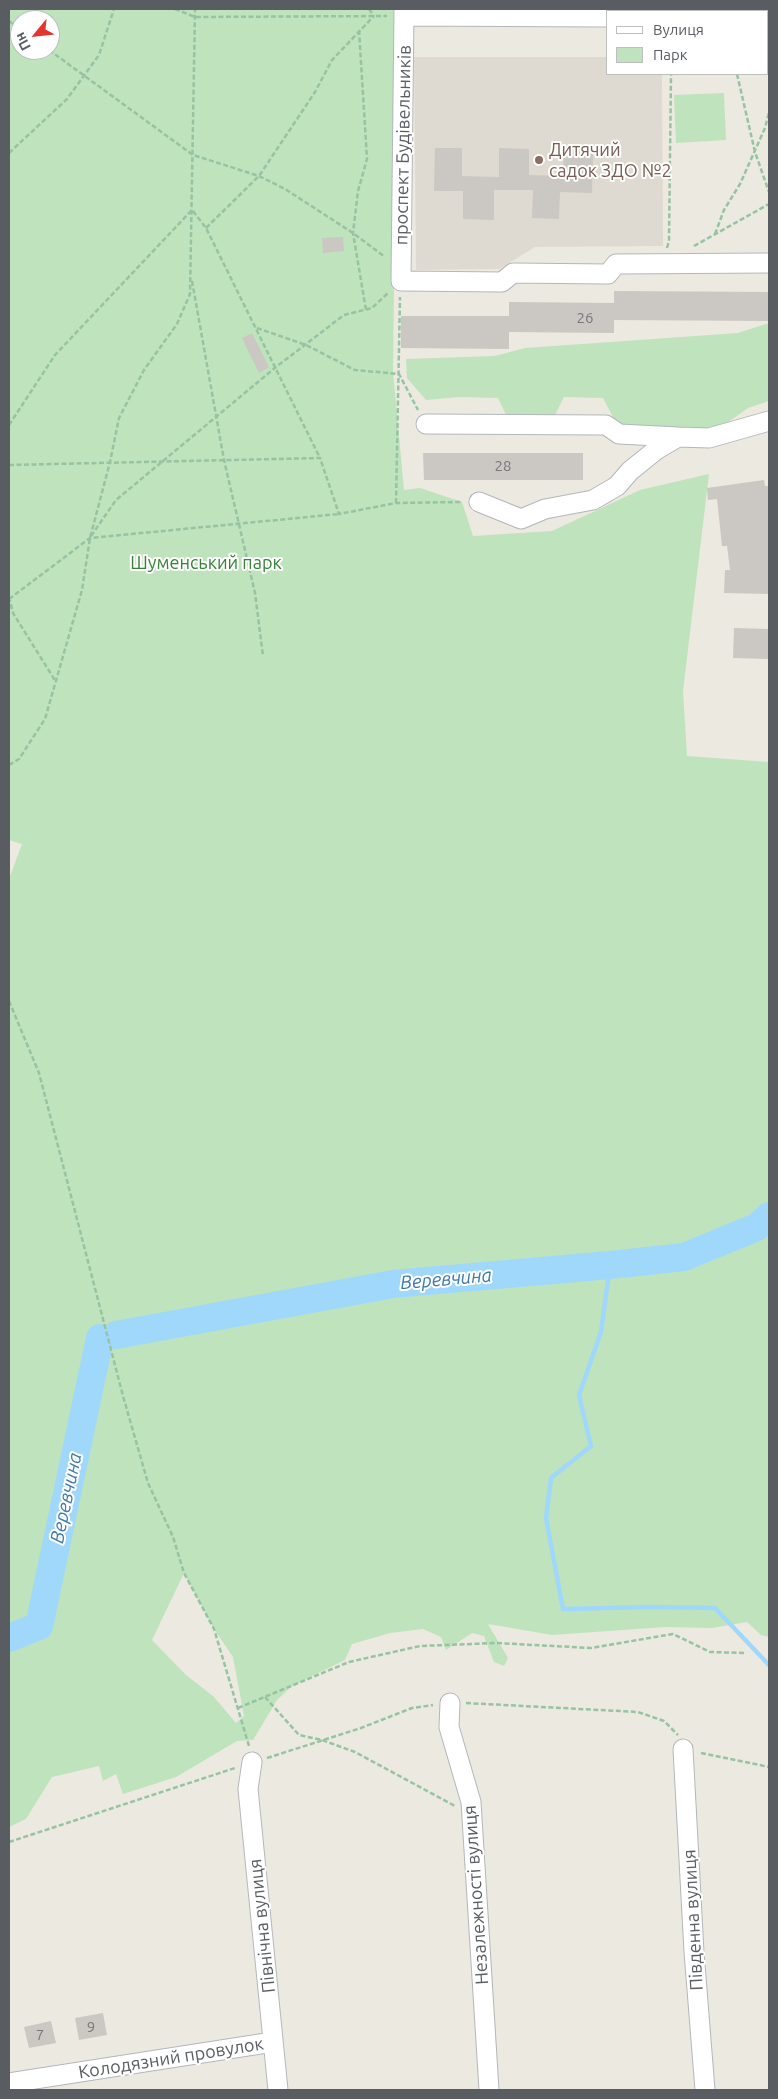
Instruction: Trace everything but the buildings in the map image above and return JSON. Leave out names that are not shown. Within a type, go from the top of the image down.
[{"type":"street","points":[[404,12],[606,17]]},
{"type":"street","name":"проспект Будівельників","points":[[401,276],[404,12]]},
{"type":"street","points":[[401,276],[502,282],[512,273],[608,274],[616,264],[769,263]]},
{"type":"street","points":[[426,424],[606,425],[619,434],[709,438],[769,421]]},
{"type":"street","points":[[479,502],[521,519],[545,509],[593,500],[617,486],[656,450],[678,437]]},
{"type":"street","name":"Незалежності вулиця","points":[[450,1703],[449,1727],[471,1802],[489,2090]]},
{"type":"street","name":"Південна вулиця","points":[[684,1749],[694,1943],[705,2090]]},
{"type":"street","name":"Північна вулиця","points":[[252,1762],[248,1789],[278,2090]]},
{"type":"street","name":"Колодязний провулок","points":[[9,2083],[273,2042]]},
{"type":"path","points":[[9,153],[67,99],[84,76],[99,55],[114,9]]},
{"type":"path","points":[[175,9],[195,17],[374,16]]},
{"type":"path","points":[[9,765],[18,759],[46,719],[82,590],[90,538],[110,462],[119,418],[144,370],[177,324],[190,294],[192,277],[195,9]]},
{"type":"path","points":[[371,9],[374,16]]},
{"type":"path","points":[[206,228],[259,176],[315,92],[332,60],[374,16]]},
{"type":"path","points":[[360,30],[367,159],[358,191],[353,233],[366,310]]},
{"type":"path","points":[[60,59],[193,156],[259,176],[286,188],[353,233],[401,276],[396,503]]},
{"type":"path","points":[[662,264],[669,241],[671,75]]},
{"type":"path","points":[[737,75],[754,152],[769,192]]},
{"type":"path","points":[[714,234],[724,210],[740,184],[766,128],[769,112]]},
{"type":"path","points":[[692,247],[769,204]]},
{"type":"path","points":[[192,210],[206,228],[320,458],[338,514]]},
{"type":"path","points":[[9,426],[55,355],[192,210]]},
{"type":"path","points":[[56,682],[13,613],[9,598],[90,538],[116,500],[276,367],[344,315],[372,308],[401,276]]},
{"type":"path","points":[[192,277],[224,460],[255,593],[263,656]]},
{"type":"path","points":[[256,328],[306,345],[355,370],[398,374]]},
{"type":"path","points":[[398,374],[426,424]]},
{"type":"path","points":[[9,465],[320,458]]},
{"type":"path","points":[[90,538],[338,514],[396,503],[479,502]]},
{"type":"path","points":[[9,1001],[39,1073],[123,1396],[148,1483],[174,1537],[184,1573],[214,1629],[252,1762]]},
{"type":"path","points":[[238,1708],[350,1662],[420,1646],[496,1643],[591,1648],[674,1634],[710,1652],[745,1653]]},
{"type":"path","points":[[265,1697],[299,1735],[322,1740],[355,1752],[405,1781],[472,1815]]},
{"type":"path","points":[[9,1842],[361,1728],[412,1708],[450,1703],[480,1702],[638,1712],[664,1721],[678,1735],[684,1749],[769,1767]]},
{"type":"shaded area","name":"Дитячий садок ЗДО №2","points":[[414,57],[606,57],[606,75],[662,75],[663,246],[535,247],[499,269],[416,270]]},
{"type":"green space","name":"Шуменський парк","points":[[9,9],[397,9],[393,371],[404,490],[420,488],[462,502],[473,536],[552,531],[640,490],[709,474],[683,691],[687,756],[769,762],[769,1637],[761,1635],[747,1622],[712,1628],[665,1627],[552,1635],[488,1624],[508,1658],[504,1666],[494,1662],[484,1636],[472,1633],[446,1650],[441,1637],[423,1629],[390,1633],[352,1644],[345,1660],[292,1686],[277,1700],[253,1740],[237,1741],[176,1777],[123,1794],[116,1774],[103,1781],[99,1766],[52,1777],[26,1819],[9,1827],[9,879],[22,844],[9,840]],"holes":[[[184,1573],[214,1629],[233,1657],[244,1716],[236,1723],[214,1697],[186,1675],[152,1640]]]},
{"type":"green space","points":[[724,93],[726,140],[676,143],[674,95]]},
{"type":"green space","points":[[769,323],[769,401],[748,408],[717,430],[645,431],[616,423],[603,398],[564,397],[553,419],[508,419],[498,398],[460,397],[426,400],[407,378],[406,359],[495,356],[525,348],[738,333]]},
{"type":"waterway","name":"Веревчина","points":[[116,1335],[393,1284],[684,1257],[757,1227],[769,1216]]},
{"type":"waterway","points":[[610,1265],[601,1332],[579,1395],[591,1446],[551,1478],[546,1518],[563,1609],[715,1608],[769,1665]]},
{"type":"waterway","name":"Веревчина","points":[[9,1638],[39,1626],[100,1338]]},
{"type":"place","name":"Дитячий садок ЗДО №2","points":[[539,160]]}]
